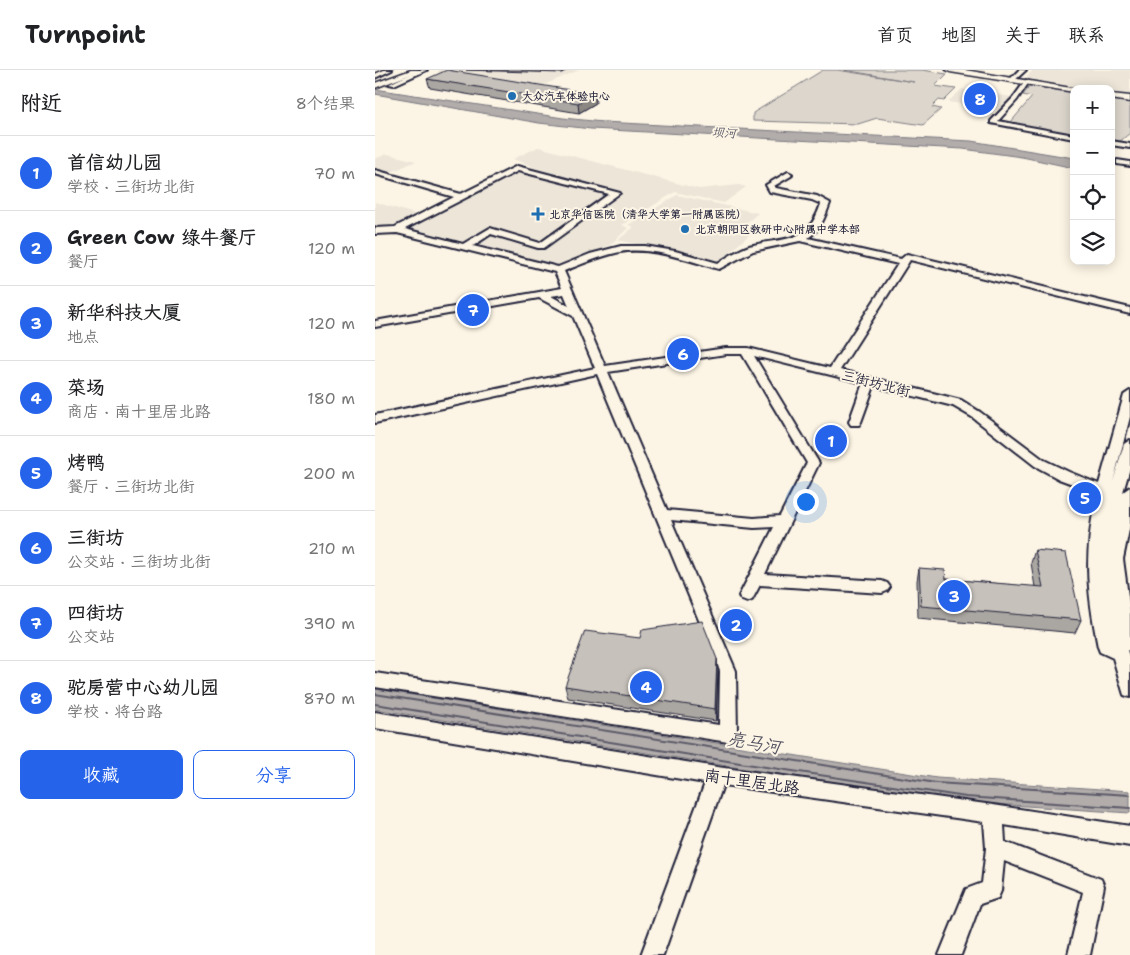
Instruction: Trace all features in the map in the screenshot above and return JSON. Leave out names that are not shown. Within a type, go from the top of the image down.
[{"type":"main road","points":[[376,82],[409,70]]},
{"type":"main road","points":[[376,82],[418,70]]},
{"type":"main road","points":[[950,70],[1070,89]]},
{"type":"main road","points":[[1115,97],[1130,99]]},
{"type":"street","points":[[376,82],[389,70]]},
{"type":"street","points":[[392,84],[425,70]]},
{"type":"street","points":[[1011,80],[1011,77],[1017,70]]},
{"type":"street","points":[[1011,80],[1023,70]]},
{"type":"street","points":[[1026,82],[1015,99],[993,122],[1070,136]]},
{"type":"street","points":[[1115,144],[1130,146]]},
{"type":"street","points":[[1120,162],[1130,164]]},
{"type":"street","points":[[397,230],[517,168],[616,193],[541,246],[490,231],[466,246]]},
{"type":"street","points":[[375,172],[463,197]]},
{"type":"street","points":[[375,231],[397,230],[559,270],[593,256],[645,248],[719,266],[749,250],[803,239],[813,232],[823,215],[826,203],[814,198],[773,190],[770,185],[788,174]]},
{"type":"street","points":[[803,239],[902,262]]},
{"type":"street","points":[[833,372],[907,257],[1130,310]]},
{"type":"street","points":[[375,680],[727,734],[728,671],[559,270]]},
{"type":"street","points":[[375,324],[568,290]]},
{"type":"street","points":[[541,295],[579,315]]},
{"type":"street","name":"三街坊北街","points":[[600,370],[726,351],[748,351],[957,403],[973,411],[1030,456],[1066,474],[1120,494]]},
{"type":"street","points":[[747,596],[813,463],[747,354],[748,351]]},
{"type":"street","points":[[375,419],[600,370]]},
{"type":"street","points":[[855,422],[870,381]]},
{"type":"street","points":[[1120,494],[1130,395]]},
{"type":"street","points":[[1130,444],[1120,494],[1106,539],[1104,569],[1109,612],[1125,649],[1130,690]]},
{"type":"street","points":[[661,514],[754,523],[784,521]]},
{"type":"street","points":[[755,579],[882,587]]},
{"type":"street","name":"南十里居北路","points":[[375,720],[717,776],[993,814],[1130,836]]},
{"type":"street","points":[[652,955],[717,776]]},
{"type":"street","points":[[950,955],[973,896],[991,892],[996,848],[993,814]]},
{"type":"street","points":[[996,848],[1094,886],[1079,955]]},
{"type":"shaded area","points":[[439,70],[579,70],[534,89],[438,72]]},
{"type":"shaded area","points":[[823,70],[837,70],[914,82],[844,70],[922,70],[947,74],[935,86],[956,89],[944,101],[939,100],[932,107],[941,109],[923,125],[877,118],[858,124],[753,121],[753,113]]},
{"type":"shaded area","points":[[1033,70],[1130,70],[1130,95],[1115,93],[1115,85],[1070,86],[1025,79]]},
{"type":"shaded area","points":[[1031,85],[1070,91],[1070,133],[1010,123],[1032,97],[1023,95]]},
{"type":"shaded area","points":[[962,89],[1011,97],[999,110],[948,102]]},
{"type":"shaded area","points":[[1115,100],[1130,102],[1130,133],[1119,142],[1115,142]]},
{"type":"shaded area","name":"北京华信医院（清华大学第一附属医院）","points":[[538,147],[699,189],[739,185],[746,187],[724,203],[675,192],[622,225],[628,228],[610,245],[560,266],[411,228],[532,166],[513,159]]},
{"type":"shaded area","points":[[387,154],[416,161],[389,173],[375,169],[375,159]]},
{"type":"shaded area","name":"北京朝阳区教研中心附属中学本部","points":[[677,195],[758,213],[737,231],[750,234],[719,262],[618,240],[634,227],[628,225]]},
{"type":"shaded area","points":[[375,202],[421,216],[410,222],[375,227]]},
{"type":"water","name":"坝河","points":[[375,89],[563,118],[603,122],[971,141],[1070,157],[1070,167],[1022,157],[963,149],[591,129],[539,123],[375,94]]},
{"type":"water","points":[[375,689],[937,778],[1130,791],[1130,813],[966,802],[740,768],[375,709]]},
{"type":"building","points":[[447,70],[595,94],[578,103],[427,79]]},
{"type":"building","points":[[1035,550],[1066,553],[1081,620],[921,606],[919,568],[945,570],[946,579],[1043,587]]},
{"type":"building","points":[[702,621],[717,659],[715,709],[565,686],[585,631],[640,638],[642,630]]},
{"type":"place","name":"大众汽车体验中心","points":[[512,96]]},
{"type":"place","name":"驼房营中心幼儿园","points":[[980,99]]},
{"type":"place","name":"北京华信医院（清华大学第一附属医院）","points":[[538,214]]},
{"type":"place","name":"北京朝阳区教研中心附属中学本部","points":[[685,229]]},
{"type":"place","name":"四街坊","points":[[473,310]]},
{"type":"place","name":"三街坊","points":[[683,354]]},
{"type":"place","name":"首信幼儿园","points":[[831,441]]},
{"type":"place","name":"烤鸭","points":[[1085,498]]},
{"type":"place","name":"新华科技大厦","points":[[954,596]]},
{"type":"place","name":"Green Cow 绿牛餐厅","points":[[736,625]]},
{"type":"place","name":"菜场","points":[[646,687]]},
{"type":"water label","name":"亮马河","points":[[754,743]]}]
